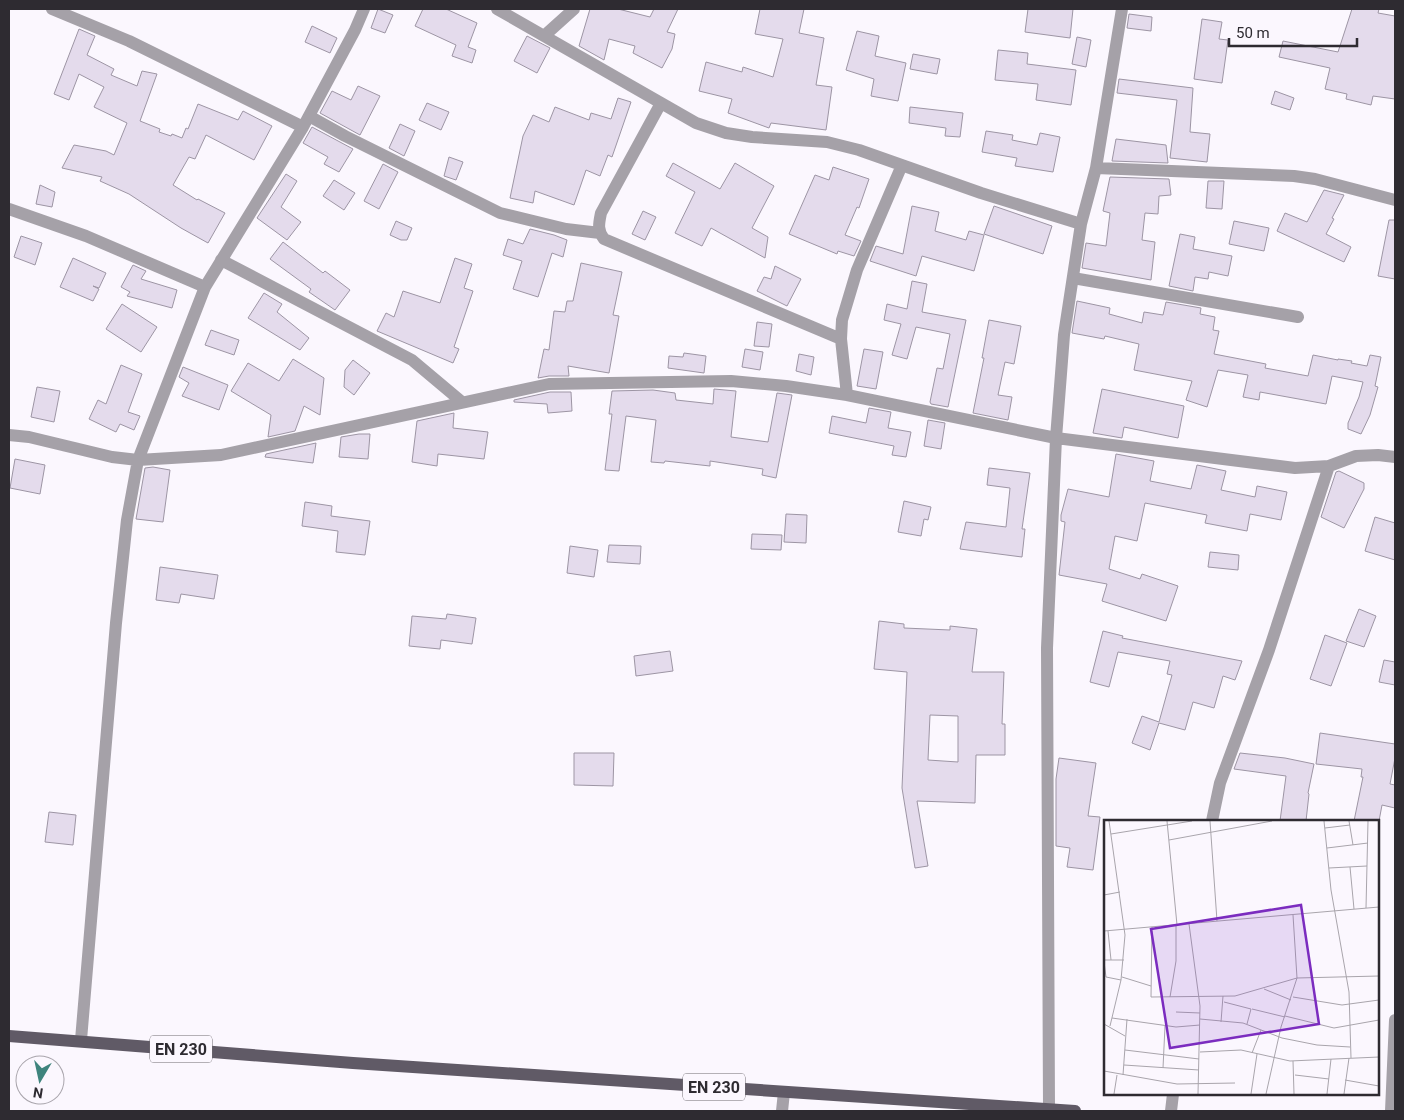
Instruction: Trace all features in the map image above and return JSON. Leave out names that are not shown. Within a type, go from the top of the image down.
[{"type":"main road","name":"EN 230","points":[[9,1036],[81,1040],[354,1063],[1075,1111]]},
{"type":"street","points":[[52,9],[129,41],[306,121],[345,136],[500,213],[566,229],[600,233]]},
{"type":"street","points":[[81,1040],[116,623],[127,520],[138,460],[205,287],[306,121],[355,30],[364,9]]},
{"type":"street","points":[[497,9],[696,123],[726,133],[752,137],[827,142],[859,150],[1081,224]]},
{"type":"street","points":[[544,36],[574,9]]},
{"type":"street","points":[[1049,1110],[1047,648],[1056,438],[1064,335],[1081,224],[1096,168],[1122,9]]},
{"type":"street","points":[[661,103],[601,213],[600,233],[604,239],[841,339]]},
{"type":"street","points":[[846,395],[841,339],[842,320],[857,270],[902,165]]},
{"type":"street","points":[[1096,168],[1294,176],[1315,179],[1395,200]]},
{"type":"street","points":[[9,210],[86,236],[205,287]]},
{"type":"street","points":[[221,260],[412,360],[462,402]]},
{"type":"street","points":[[1073,278],[1298,317]]},
{"type":"street","points":[[9,435],[29,437],[138,460],[221,455],[549,384],[731,381],[786,386],[846,395],[1056,438],[1295,468],[1329,466],[1356,456],[1378,454],[1395,457]]},
{"type":"street","points":[[1212,820],[1220,783],[1269,650],[1329,466]]},
{"type":"street","points":[[1391,1111],[1395,1020]]},
{"type":"street","points":[[782,1111],[784,1092]]},
{"type":"street","points":[[1171,1111],[1173,1095]]},
{"type":"building","points":[[378,9],[393,15],[385,33],[371,28]]},
{"type":"building","points":[[423,9],[446,9],[477,23],[468,47],[476,50],[472,63],[452,56],[456,45],[415,26]]},
{"type":"building","points":[[590,9],[618,9],[650,17],[654,9],[678,9],[667,32],[675,34],[672,49],[662,68],[633,53],[635,46],[609,39],[604,60],[579,46]]},
{"type":"building","points":[[760,9],[804,9],[799,33],[824,38],[816,85],[832,87],[826,130],[771,123],[769,128],[728,113],[732,99],[699,91],[706,62],[742,72],[743,67],[773,77],[783,39],[755,34]]},
{"type":"building","points":[[1028,9],[1073,9],[1070,38],[1025,32]]},
{"type":"building","points":[[1352,9],[1379,9],[1378,13],[1395,16],[1395,99],[1373,96],[1371,105],[1346,99],[1347,94],[1325,89],[1330,68],[1279,57],[1283,41],[1338,52]]},
{"type":"building","points":[[1129,14],[1152,17],[1151,31],[1127,28]]},
{"type":"building","points":[[1202,19],[1222,22],[1219,39],[1228,40],[1222,83],[1194,79]]},
{"type":"building","points":[[312,26],[337,38],[330,53],[305,42]]},
{"type":"building","points":[[79,29],[95,36],[87,55],[114,69],[111,75],[137,86],[142,71],[157,74],[140,121],[160,129],[159,132],[182,138],[186,128],[188,129],[198,104],[238,120],[243,111],[272,126],[254,160],[206,135],[195,159],[189,157],[173,185],[197,200],[225,213],[208,243],[129,194],[100,181],[102,177],[62,168],[74,145],[106,151],[114,155],[127,123],[94,107],[104,87],[79,74],[69,100],[54,94]]},
{"type":"building","points":[[857,31],[879,36],[875,56],[906,63],[898,101],[871,96],[874,79],[846,70]]},
{"type":"building","points":[[527,36],[550,48],[537,73],[514,61]]},
{"type":"building","points":[[1077,37],[1091,40],[1086,67],[1072,64]]},
{"type":"building","points":[[998,50],[1028,53],[1027,64],[1076,70],[1071,105],[1036,100],[1038,84],[995,80]]},
{"type":"building","points":[[913,54],[940,59],[937,74],[910,69]]},
{"type":"building","points":[[1119,79],[1193,88],[1190,132],[1210,134],[1207,162],[1170,158],[1177,100],[1117,93]]},
{"type":"building","points":[[358,86],[380,96],[360,135],[320,113],[332,91],[351,100]]},
{"type":"building","points":[[1275,91],[1294,98],[1290,110],[1271,104]]},
{"type":"building","points":[[618,98],[631,102],[612,157],[608,155],[600,176],[586,170],[574,205],[535,191],[533,203],[510,198],[523,136],[533,115],[549,122],[555,107],[589,120],[591,113],[611,119]]},
{"type":"building","points":[[427,103],[449,112],[441,130],[419,120]]},
{"type":"building","points":[[910,107],[963,113],[960,137],[945,136],[946,128],[909,123]]},
{"type":"building","points":[[400,124],[415,131],[404,156],[389,148]]},
{"type":"building","points":[[312,127],[353,149],[339,172],[324,164],[328,157],[303,143]]},
{"type":"building","points":[[986,131],[1013,135],[1012,140],[1037,145],[1040,133],[1060,137],[1053,172],[1015,166],[1017,158],[982,152]]},
{"type":"building","points":[[1116,139],[1166,145],[1168,163],[1112,161]]},
{"type":"building","points":[[449,157],[463,162],[456,180],[444,176]]},
{"type":"building","points":[[673,163],[720,189],[735,163],[774,186],[752,228],[768,237],[765,258],[711,228],[702,246],[675,233],[695,192],[666,176]]},
{"type":"building","points":[[383,164],[398,172],[379,209],[364,201]]},
{"type":"building","points":[[833,167],[869,179],[859,208],[857,207],[845,235],[861,241],[854,256],[838,251],[837,254],[789,234],[815,175],[829,180]]},
{"type":"building","points":[[286,174],[297,181],[281,207],[301,222],[287,240],[257,218]]},
{"type":"building","points":[[1110,177],[1169,179],[1171,195],[1159,196],[1158,214],[1145,213],[1142,240],[1155,242],[1151,280],[1082,268],[1086,243],[1106,246],[1110,213],[1103,211]]},
{"type":"building","points":[[334,180],[355,193],[344,210],[323,196]]},
{"type":"building","points":[[1208,181],[1224,181],[1222,209],[1206,208]]},
{"type":"building","points":[[40,185],[55,192],[52,207],[36,204]]},
{"type":"building","points":[[1324,190],[1344,195],[1326,234],[1351,247],[1344,262],[1277,231],[1285,213],[1307,222]]},
{"type":"building","points":[[912,206],[939,212],[935,231],[966,240],[969,231],[984,235],[974,271],[922,256],[916,276],[870,261],[876,246],[903,254]]},
{"type":"building","points":[[994,206],[1052,226],[1043,254],[984,234]]},
{"type":"building","points":[[643,211],[656,217],[645,240],[632,234]]},
{"type":"building","points":[[1389,220],[1395,220],[1395,279],[1378,276]]},
{"type":"building","points":[[396,221],[412,228],[407,240],[401,240],[390,235]]},
{"type":"building","points":[[1234,221],[1269,228],[1264,251],[1229,244]]},
{"type":"building","points":[[530,229],[567,240],[563,257],[552,253],[538,297],[513,289],[522,261],[503,255],[508,239],[523,244]]},
{"type":"building","points":[[1180,234],[1195,237],[1193,249],[1232,256],[1228,276],[1209,272],[1208,279],[1195,277],[1193,291],[1169,286]]},
{"type":"building","points":[[21,236],[42,243],[35,265],[14,257]]},
{"type":"building","points":[[283,242],[323,273],[325,271],[350,290],[335,310],[309,292],[311,289],[270,259]]},
{"type":"building","points":[[73,258],[106,273],[99,288],[93,286],[99,289],[93,301],[60,287]]},
{"type":"building","points":[[455,258],[472,264],[464,288],[473,291],[454,347],[459,349],[453,363],[377,331],[386,313],[394,317],[403,291],[440,303]]},
{"type":"building","points":[[581,263],[622,272],[613,315],[619,316],[609,373],[568,366],[569,376],[538,378],[544,349],[549,350],[554,311],[565,312],[567,301],[573,301]]},
{"type":"building","points":[[133,265],[146,271],[141,279],[177,290],[172,308],[127,296],[130,292],[121,287]]},
{"type":"building","points":[[775,266],[801,279],[787,306],[757,291],[764,277],[771,279]]},
{"type":"building","points":[[912,281],[927,284],[922,312],[966,320],[948,407],[931,404],[930,402],[937,368],[943,369],[950,334],[916,327],[907,359],[892,355],[901,324],[884,320],[887,304],[907,309]]},
{"type":"building","points":[[264,293],[282,304],[277,312],[309,338],[300,350],[248,318]]},
{"type":"building","points":[[1077,301],[1110,308],[1109,314],[1142,323],[1144,312],[1163,315],[1166,302],[1201,308],[1200,314],[1215,317],[1213,330],[1219,331],[1214,354],[1266,364],[1265,368],[1308,376],[1313,355],[1352,361],[1351,363],[1367,366],[1370,355],[1381,357],[1375,386],[1378,387],[1370,415],[1361,434],[1348,429],[1348,423],[1363,382],[1332,376],[1326,404],[1260,392],[1259,400],[1243,397],[1248,375],[1218,370],[1207,407],[1186,400],[1192,381],[1134,370],[1139,344],[1105,336],[1104,339],[1072,333]]},
{"type":"building","points":[[122,304],[157,327],[141,352],[106,329]]},
{"type":"building","points":[[989,320],[1021,326],[1014,364],[1005,362],[998,395],[1012,397],[1008,420],[973,413],[984,358],[982,358]]},
{"type":"building","points":[[757,322],[772,324],[769,347],[754,346]]},
{"type":"building","points":[[211,330],[239,340],[234,355],[205,345]]},
{"type":"building","points":[[745,349],[763,352],[760,370],[742,367]]},
{"type":"building","points":[[864,349],[883,352],[876,389],[857,386]]},
{"type":"building","points":[[684,353],[706,356],[704,373],[668,368],[669,356],[683,357]]},
{"type":"building","points":[[799,354],[814,357],[811,375],[796,371]]},
{"type":"building","points":[[293,359],[324,378],[320,415],[304,406],[295,431],[268,437],[271,415],[231,391],[248,363],[279,381]]},
{"type":"building","points":[[353,360],[370,373],[354,395],[344,387],[345,370]]},
{"type":"building","points":[[121,365],[142,374],[128,412],[140,416],[134,430],[120,424],[116,432],[89,419],[98,400],[106,404]]},
{"type":"building","points":[[183,367],[228,385],[219,410],[182,396],[189,383],[179,377]]},
{"type":"building","points":[[37,387],[60,391],[54,422],[31,417]]},
{"type":"building","points":[[714,389],[736,391],[731,437],[768,442],[777,393],[792,395],[776,478],[762,475],[763,469],[710,461],[710,466],[665,461],[664,463],[651,462],[656,420],[626,416],[619,471],[605,470],[612,414],[609,414],[612,391],[653,390],[675,393],[676,400],[713,404]]},
{"type":"building","points":[[1102,389],[1184,406],[1178,438],[1124,427],[1122,438],[1093,433]]},
{"type":"building","points":[[550,392],[571,392],[572,411],[548,413],[547,404],[514,402],[514,400]]},
{"type":"building","points":[[869,408],[891,412],[888,428],[911,432],[906,457],[892,455],[894,446],[829,433],[832,416],[866,423]]},
{"type":"building","points":[[454,413],[453,428],[488,432],[484,459],[438,454],[437,466],[412,462],[417,421]]},
{"type":"building","points":[[928,420],[945,423],[941,449],[924,446]]},
{"type":"building","points":[[370,434],[368,459],[339,457],[341,437]]},
{"type":"building","points":[[316,443],[313,463],[265,457],[266,454]]},
{"type":"building","points":[[1116,454],[1154,461],[1150,481],[1191,489],[1197,465],[1226,471],[1221,490],[1255,497],[1257,486],[1287,492],[1281,520],[1250,514],[1247,531],[1205,523],[1207,515],[1145,503],[1137,541],[1115,536],[1109,569],[1140,579],[1142,574],[1178,586],[1166,621],[1102,601],[1107,584],[1059,575],[1065,522],[1061,521],[1061,515],[1068,489],[1109,497]]},
{"type":"building","points":[[15,459],[45,465],[40,494],[10,488]]},
{"type":"building","points":[[153,467],[170,470],[163,522],[136,519],[145,468]]},
{"type":"building","points":[[989,468],[1030,473],[1022,529],[1025,529],[1022,557],[960,549],[966,522],[1006,527],[1010,488],[987,485]]},
{"type":"building","points":[[1339,471],[1364,483],[1364,489],[1344,528],[1321,517],[1336,472]]},
{"type":"building","points":[[904,501],[931,507],[928,520],[924,519],[921,536],[898,532]]},
{"type":"building","points":[[305,502],[332,506],[331,516],[370,521],[365,555],[336,552],[338,531],[302,526]]},
{"type":"building","points":[[786,514],[807,515],[806,543],[784,542]]},
{"type":"building","points":[[1375,517],[1395,523],[1395,560],[1365,551]]},
{"type":"building","points":[[752,534],[782,535],[781,550],[751,549]]},
{"type":"building","points":[[609,545],[641,546],[640,564],[607,562]]},
{"type":"building","points":[[570,546],[598,550],[594,577],[567,573]]},
{"type":"building","points":[[1210,552],[1239,555],[1238,570],[1208,567]]},
{"type":"building","points":[[160,567],[218,575],[214,599],[181,594],[179,603],[156,600]]},
{"type":"building","points":[[1359,609],[1376,616],[1364,647],[1346,641]]},
{"type":"building","points":[[447,614],[476,618],[472,644],[441,640],[440,649],[409,646],[412,616],[446,619]]},
{"type":"building","points":[[879,621],[904,624],[904,628],[950,630],[950,626],[977,629],[972,672],[1004,672],[1002,724],[1005,724],[1005,755],[976,755],[975,803],[917,801],[928,866],[915,868],[902,788],[907,672],[874,669]],"holes":[[[930,715],[958,716],[958,762],[928,760]]]},
{"type":"building","points":[[1103,631],[1123,636],[1122,638],[1242,661],[1235,680],[1223,676],[1214,708],[1193,702],[1185,730],[1159,723],[1150,750],[1132,743],[1142,716],[1159,722],[1172,675],[1167,674],[1170,661],[1118,652],[1109,687],[1090,682]]},
{"type":"building","points":[[1325,635],[1347,643],[1331,686],[1310,679]]},
{"type":"building","points":[[670,651],[673,671],[636,676],[634,656]]},
{"type":"building","points":[[1384,660],[1395,662],[1395,685],[1379,682]]},
{"type":"building","points":[[1320,733],[1395,744],[1395,758],[1390,784],[1395,785],[1395,808],[1382,805],[1379,821],[1354,820],[1363,777],[1361,777],[1362,769],[1316,764]]},
{"type":"building","points":[[574,753],[614,753],[613,786],[574,785]]},
{"type":"building","points":[[1240,753],[1285,758],[1314,764],[1308,793],[1306,820],[1280,820],[1286,776],[1234,769]]},
{"type":"building","points":[[1059,758],[1096,763],[1088,816],[1100,817],[1093,870],[1067,867],[1070,848],[1056,846],[1056,779]]},
{"type":"building","points":[[49,812],[76,815],[73,845],[45,842]]}]
